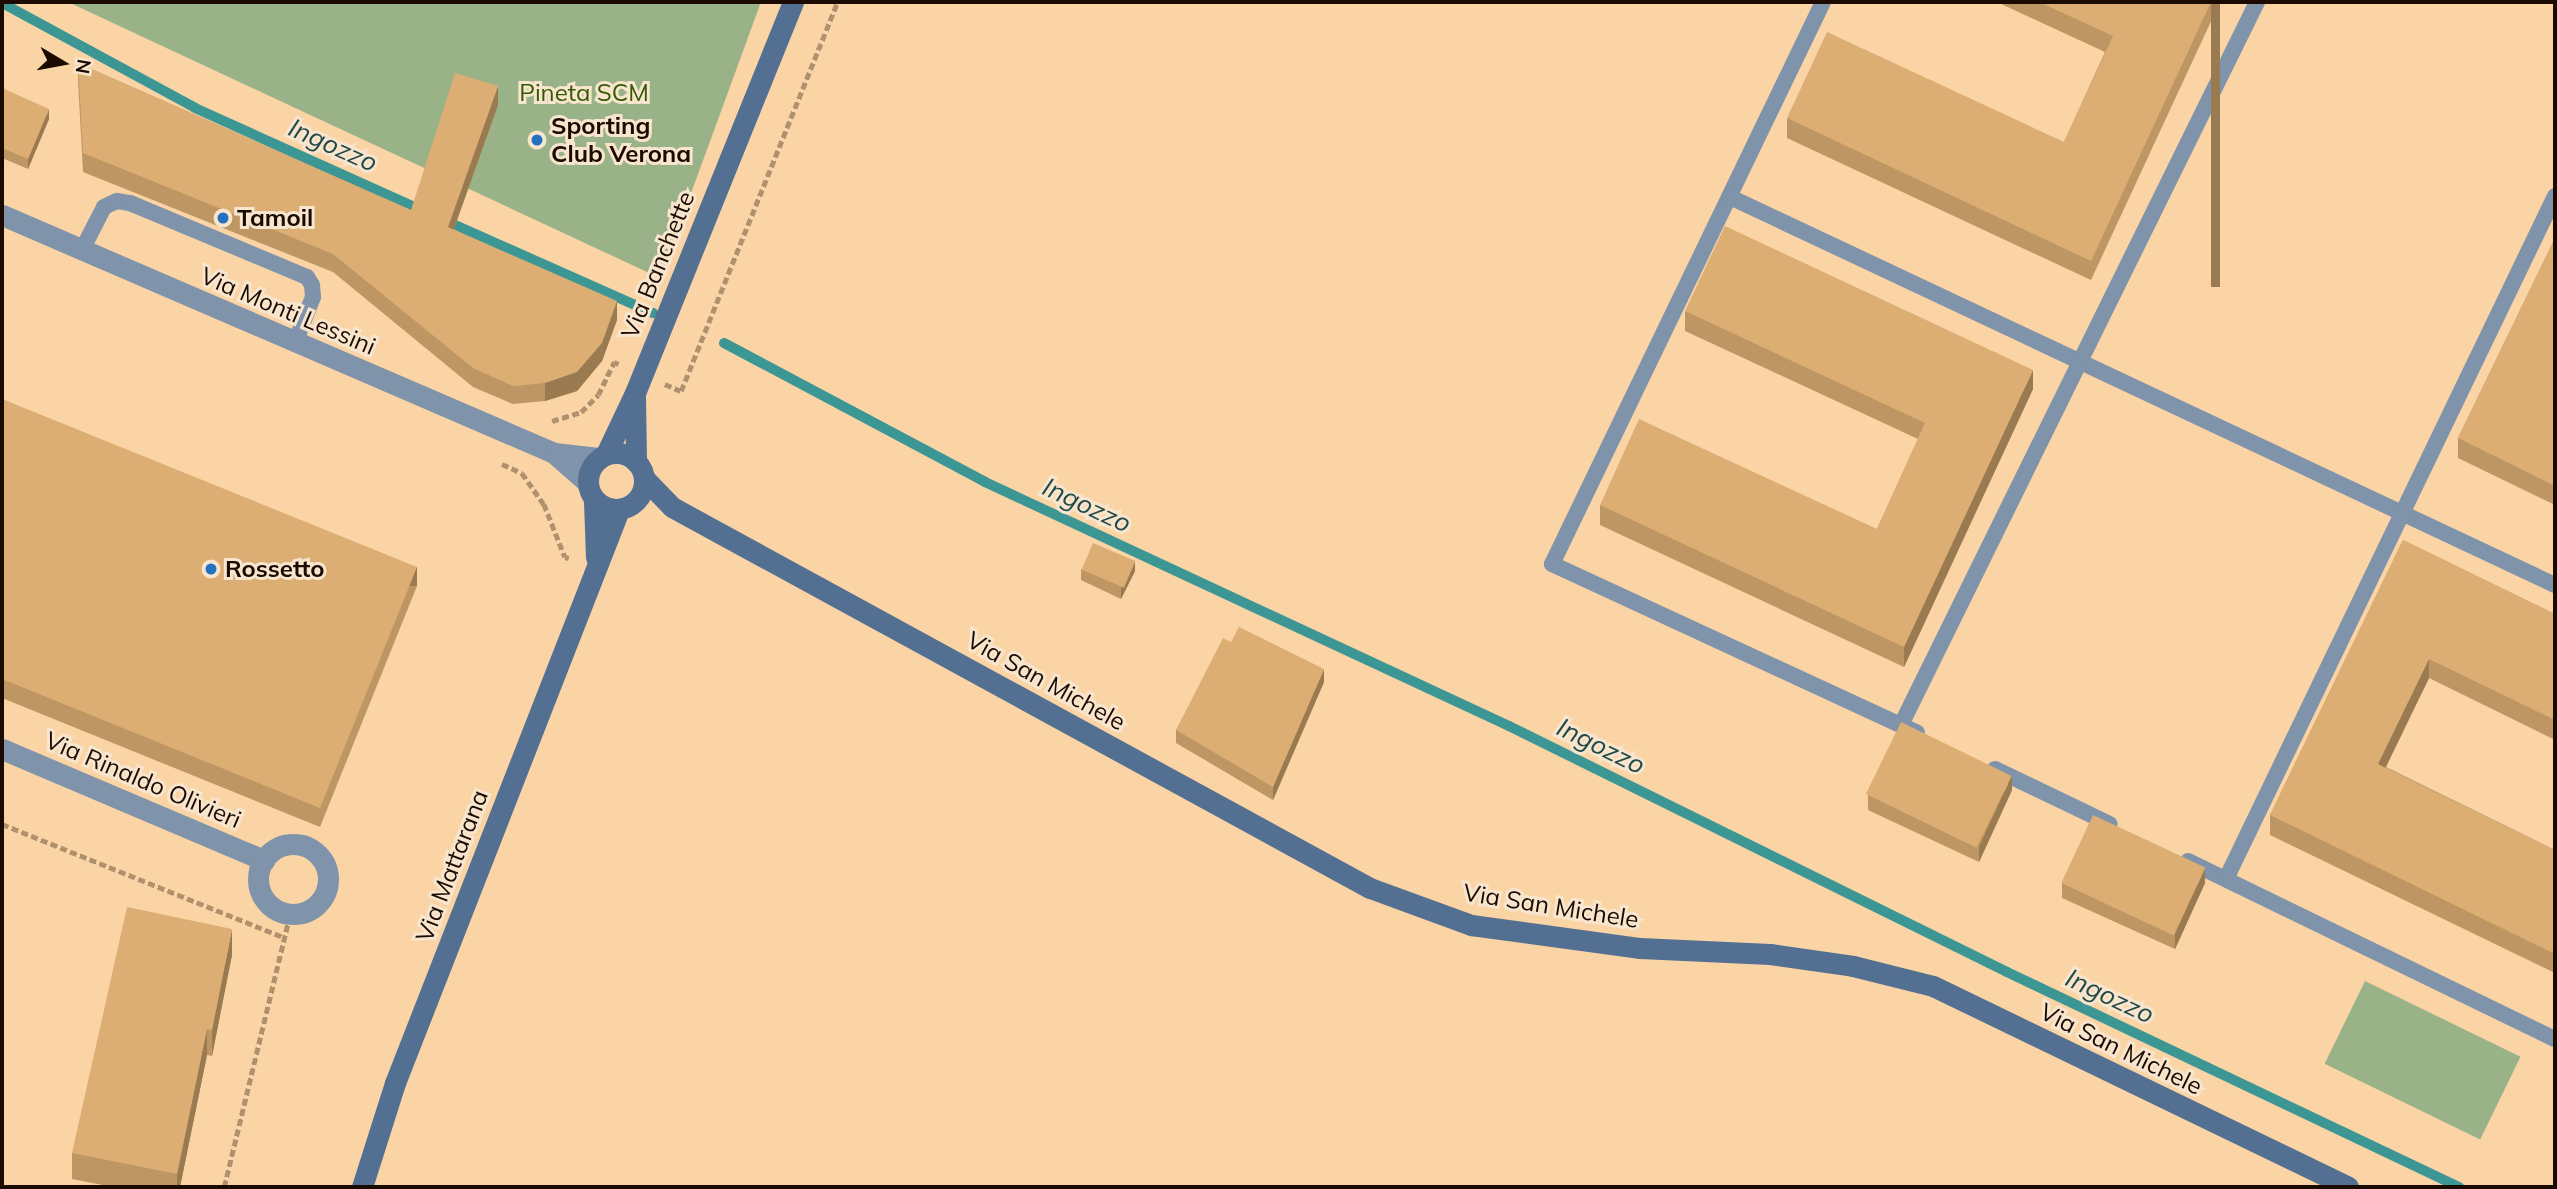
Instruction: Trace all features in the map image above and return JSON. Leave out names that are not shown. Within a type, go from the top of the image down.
[{"type":"street","name":"Via Banchette","points":[[602,456],[635,393],[793,2]]},
{"type":"street","name":"Via Monti Lessini","points":[[2,215],[554,453],[602,456]]},
{"type":"street","name":"Via Banchette","points":[[635,393],[640,470]]},
{"type":"street","name":"Via Monti Lessini","points":[[554,453],[591,491]]},
{"type":"street","points":[[602,456],[627,456],[640,470],[641,496],[627,506],[605,507],[591,491],[588,472],[602,456]]},
{"type":"street","name":"Via San Michele","points":[[640,470],[672,507],[1370,888],[1471,925],[1640,948],[1782,956],[1853,966],[1933,986],[2348,1187]]},
{"type":"street","name":"Via Mattarana","points":[[591,491],[596,566]]},
{"type":"street","name":"Via San Michele","points":[[627,506],[672,507]]},
{"type":"street","name":"Via Mattarana","points":[[362,1187],[395,1083],[596,566],[627,506]]},
{"type":"street","name":"Via Rinaldo Olivieri","points":[[2,750],[264,860]]},
{"type":"street","points":[[303,845],[320,857],[326,866],[327,888],[323,900],[314,908],[290,915],[268,905],[257,883],[264,860],[282,846],[303,845]]},
{"type":"lane","points":[[1823,2],[1552,564],[1938,743]]},
{"type":"lane","points":[[1901,725],[2257,2]]},
{"type":"lane","points":[[2226,879],[2555,196]]},
{"type":"lane","points":[[1730,197],[2555,586]]},
{"type":"lane","points":[[82,250],[104,206],[117,201],[130,203],[307,277],[312,285],[313,297],[295,343]]},
{"type":"lane","points":[[1976,761],[2126,832]]},
{"type":"lane","points":[[2176,856],[2555,1039]]},
{"type":"path","points":[[497,461],[522,473],[544,504],[565,556],[596,566]]},
{"type":"path","points":[[2,824],[285,938]]},
{"type":"path","points":[[224,1187],[290,915]]},
{"type":"green space","name":"Sporting Club Verona","points":[[68,2],[761,2],[660,278]]},
{"type":"green space","points":[[2365,981],[2520,1057],[2480,1140],[2325,1064]]},
{"type":"building","points":[[2039,2],[2211,2],[2091,261],[1787,118],[1827,32],[2064,142],[2113,36]]},
{"type":"building","points":[[78,63],[411,210],[455,73],[498,86],[448,227],[617,301],[602,343],[577,372],[545,383],[513,386],[473,368],[333,254],[83,153]]},
{"type":"building","points":[[2,88],[49,109],[28,159],[2,148]]},
{"type":"building","points":[[1725,226],[2033,370],[1904,647],[1600,505],[1639,419],[1877,529],[1925,423],[1685,311]]},
{"type":"building","points":[[2555,238],[2555,486],[2458,438]]},
{"type":"building","points":[[2,399],[417,567],[320,808],[2,679]]},
{"type":"building","points":[[2403,540],[2555,614],[2555,720],[2429,659],[2378,764],[2555,850],[2555,954],[2270,815]]},
{"type":"building","points":[[1093,543],[1135,561],[1124,588],[1082,570]]},
{"type":"building","points":[[1239,627],[1324,669],[1273,787],[1176,730],[1223,638],[1231,642]]},
{"type":"building","points":[[1901,722],[2012,776],[1976,848],[1866,794]]},
{"type":"building","points":[[2093,815],[2205,867],[2174,935],[2061,883]]},
{"type":"building","points":[[127,907],[232,929],[212,1030],[207,1029],[177,1174],[72,1153]]},
{"type":"waterway","name":"Ingozzo","points":[[2,3],[195,108],[423,211]]},
{"type":"waterway","name":"Ingozzo","points":[[444,220],[653,313]]},
{"type":"waterway","name":"Ingozzo","points":[[724,343],[985,482],[1509,726],[2007,972],[2459,1187]]},
{"type":"place","name":"Sporting Club Verona","points":[[537,140]]},
{"type":"place","name":"Tamoil","points":[[223,218]]},
{"type":"place","name":"Rossetto","points":[[211,569]]},
{"type":"park label","name":"Pineta SCM","points":[[584,93]]}]
